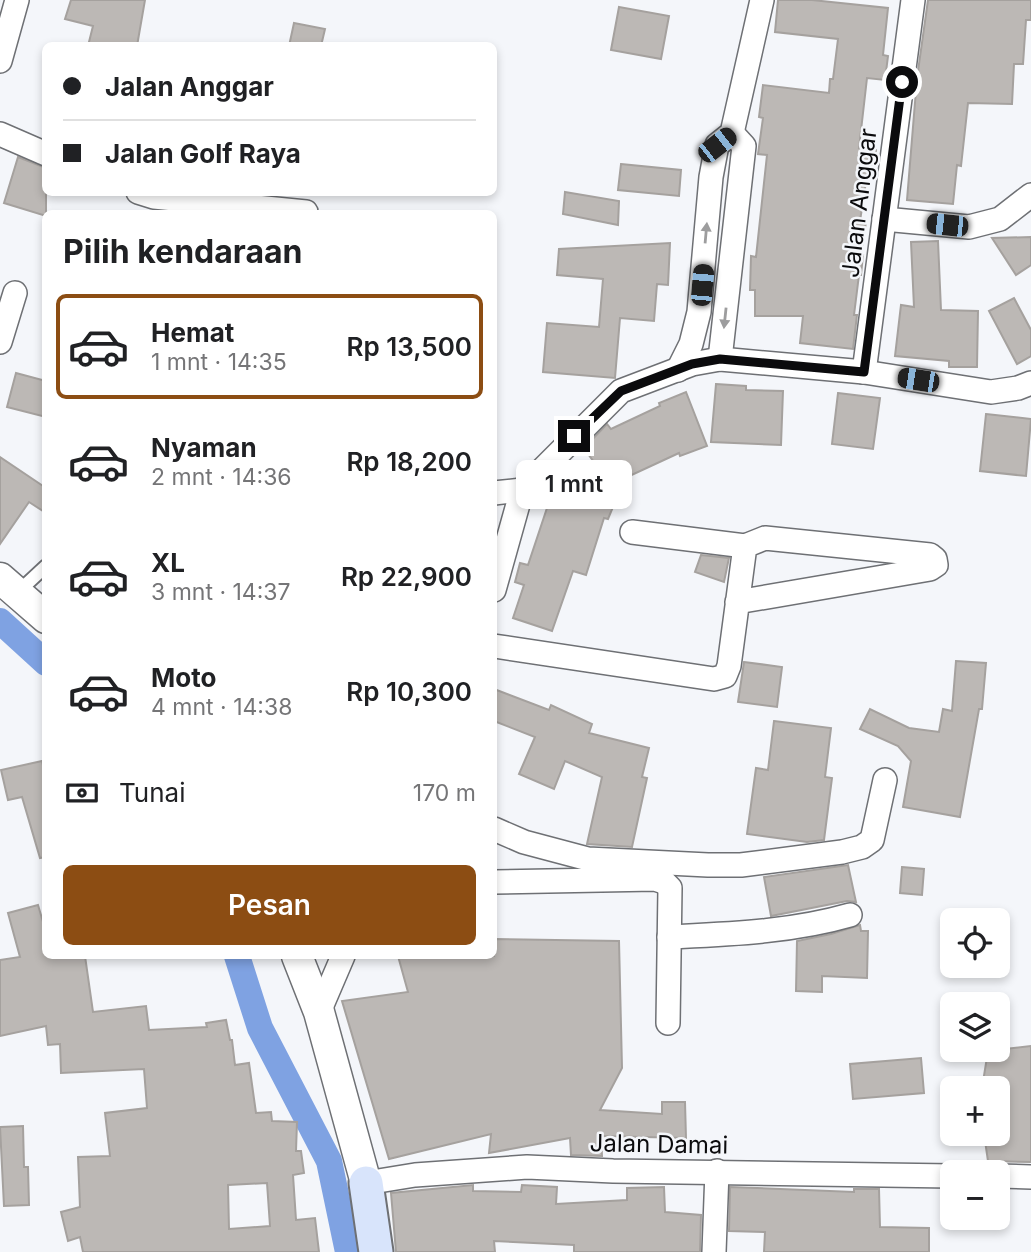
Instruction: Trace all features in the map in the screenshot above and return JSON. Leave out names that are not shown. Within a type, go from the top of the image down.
[{"type":"main road","points":[[366,1183],[376,1252]]},
{"type":"street","points":[[0,61],[17,0]]},
{"type":"street","points":[[678,370],[691,344],[699,312],[711,177],[717,145],[732,133],[762,0]]},
{"type":"street","name":"Jalan Anggar","points":[[864,372],[913,0]]},
{"type":"street","points":[[720,359],[744,146],[732,133]]},
{"type":"street","points":[[0,134],[42,152]]},
{"type":"street","points":[[884,219],[969,227],[1000,219],[1031,195]]},
{"type":"street","points":[[150,196],[286,210]]},
{"type":"street","points":[[0,342],[15,293]]},
{"type":"street","points":[[497,579],[522,490],[621,391],[692,364],[720,359],[864,372],[991,392],[1031,383]]},
{"type":"street","points":[[497,493],[522,490]]},
{"type":"street","points":[[632,532],[744,546],[765,538],[930,555],[935,559],[936,565],[930,569],[737,602]]},
{"type":"street","points":[[497,646],[714,679],[725,676],[729,666],[744,546]]},
{"type":"street","points":[[9,585],[42,614]]},
{"type":"street","points":[[497,830],[524,842],[588,859],[741,864],[842,852],[862,847],[872,840],[885,780]]},
{"type":"street","points":[[497,883],[655,879],[664,882],[670,888],[668,1023]]},
{"type":"street","points":[[669,937],[749,933],[818,924],[850,915]]},
{"type":"street","points":[[298,959],[319,1012],[366,1183]]},
{"type":"street","points":[[319,1012],[342,959]]},
{"type":"street","name":"Jalan Damai","points":[[366,1183],[415,1175],[527,1167],[940,1176]]},
{"type":"street","points":[[714,1252],[717,1171]]},
{"type":"street","points":[[1010,1176],[1031,1177]]},
{"type":"lane","points":[[9,585],[42,568]]},
{"type":"building","points":[[71,0],[145,0],[138,42],[89,42],[93,26],[65,19]]},
{"type":"building","points":[[778,0],[812,0],[888,8],[883,55],[888,56],[885,80],[867,78],[859,148],[876,150],[873,176],[867,175],[860,221],[866,222],[854,315],[857,315],[853,349],[800,343],[803,316],[755,316],[755,290],[750,290],[751,256],[756,257],[767,155],[758,154],[763,118],[759,117],[763,85],[829,93],[838,39],[775,32]]},
{"type":"building","points":[[928,0],[1031,0],[1031,20],[1026,20],[1023,64],[1014,64],[1012,104],[968,103],[961,166],[957,165],[953,204],[907,200],[917,78]]},
{"type":"building","points":[[619,7],[669,16],[661,59],[611,50]]},
{"type":"building","points":[[294,23],[325,29],[322,42],[290,42]]},
{"type":"building","points":[[18,157],[42,166],[42,196],[46,196],[46,210],[42,210],[42,215],[4,203]]},
{"type":"building","points":[[621,164],[681,170],[679,196],[618,190]]},
{"type":"building","points":[[565,192],[619,201],[618,225],[563,214]]},
{"type":"building","points":[[1031,237],[1031,265],[1016,275],[992,238]]},
{"type":"building","points":[[938,241],[941,310],[978,311],[977,367],[949,367],[949,361],[895,356],[901,305],[914,307],[911,242]]},
{"type":"building","points":[[670,243],[668,285],[657,284],[654,321],[620,318],[615,378],[543,372],[547,323],[599,327],[603,279],[557,275],[559,249]]},
{"type":"building","points":[[1014,298],[1031,330],[1031,356],[1017,364],[989,311]]},
{"type":"building","points":[[16,373],[42,380],[42,416],[7,407]]},
{"type":"building","points":[[716,384],[746,386],[746,390],[783,391],[781,445],[711,442]]},
{"type":"building","points":[[686,392],[707,446],[680,456],[679,453],[625,478],[608,519],[604,518],[586,575],[573,571],[552,631],[513,618],[524,585],[515,582],[520,563],[528,565],[562,470],[564,468],[612,488],[584,448],[607,424],[611,429]]},
{"type":"building","points":[[838,393],[880,398],[873,449],[832,444]]},
{"type":"building","points":[[986,414],[1031,419],[1026,476],[980,471]]},
{"type":"building","points":[[0,457],[42,485],[42,510],[29,502],[0,544]]},
{"type":"building","points":[[701,555],[729,558],[724,582],[695,572]]},
{"type":"building","points":[[956,661],[986,663],[982,709],[979,709],[960,817],[903,807],[911,761],[898,746],[860,729],[870,709],[909,728],[939,732],[943,709],[952,711]]},
{"type":"building","points":[[744,662],[782,667],[777,707],[738,702]]},
{"type":"building","points":[[497,690],[549,710],[551,705],[592,724],[589,733],[649,748],[642,777],[647,778],[632,847],[587,844],[602,777],[565,761],[554,789],[519,774],[535,737],[497,722]]},
{"type":"building","points":[[774,721],[831,728],[825,777],[832,778],[824,840],[807,842],[747,834],[756,768],[768,770]]},
{"type":"building","points":[[42,761],[42,858],[22,797],[8,800],[1,770]]},
{"type":"building","points":[[848,865],[856,902],[847,901],[771,916],[764,877]]},
{"type":"building","points":[[902,867],[924,869],[922,895],[900,893]]},
{"type":"building","points":[[38,905],[42,918],[42,959],[85,959],[93,1012],[146,1006],[149,1030],[207,1027],[206,1023],[226,1020],[235,1065],[249,1063],[256,1113],[271,1112],[272,1121],[297,1122],[296,1151],[301,1151],[304,1173],[293,1175],[296,1220],[315,1218],[319,1252],[83,1252],[80,1237],[68,1241],[61,1212],[80,1207],[78,1157],[110,1156],[105,1113],[147,1108],[144,1069],[61,1073],[60,1044],[48,1045],[46,1026],[0,1036],[0,960],[20,957],[8,913]],"holes":[[[267,1183],[270,1226],[229,1229],[228,1185]]]},
{"type":"building","points":[[860,925],[861,931],[868,931],[867,978],[822,976],[822,992],[796,991],[797,941]]},
{"type":"building","points":[[497,939],[619,941],[622,1068],[600,1110],[662,1114],[662,1102],[685,1102],[686,1138],[601,1136],[602,1156],[571,1155],[570,1138],[489,1153],[491,1134],[389,1159],[342,1001],[408,992],[399,959],[497,959]]},
{"type":"building","points":[[1031,1046],[1031,1162],[988,1160],[986,1146],[1010,1146],[1010,1076],[984,1076],[986,1062],[1010,1062],[1010,1048]]},
{"type":"building","points":[[921,1058],[924,1093],[853,1099],[850,1064]]},
{"type":"building","points":[[23,1126],[24,1167],[28,1167],[29,1205],[4,1206],[0,1127]]},
{"type":"building","points":[[473,1185],[473,1191],[521,1192],[522,1185],[557,1187],[556,1204],[627,1200],[627,1188],[664,1187],[665,1212],[701,1215],[700,1252],[574,1252],[574,1245],[494,1241],[495,1252],[396,1252],[391,1193]]},
{"type":"building","points":[[730,1187],[854,1192],[854,1189],[879,1189],[880,1227],[929,1228],[929,1252],[764,1252],[765,1232],[729,1231]]},
{"type":"waterway","points":[[0,621],[42,659]]},
{"type":"waterway","points":[[238,959],[260,1028],[329,1161],[348,1252]]},
{"type":"route","points":[[574,436],[621,391],[692,364],[720,359],[864,372],[902,82]]}]
